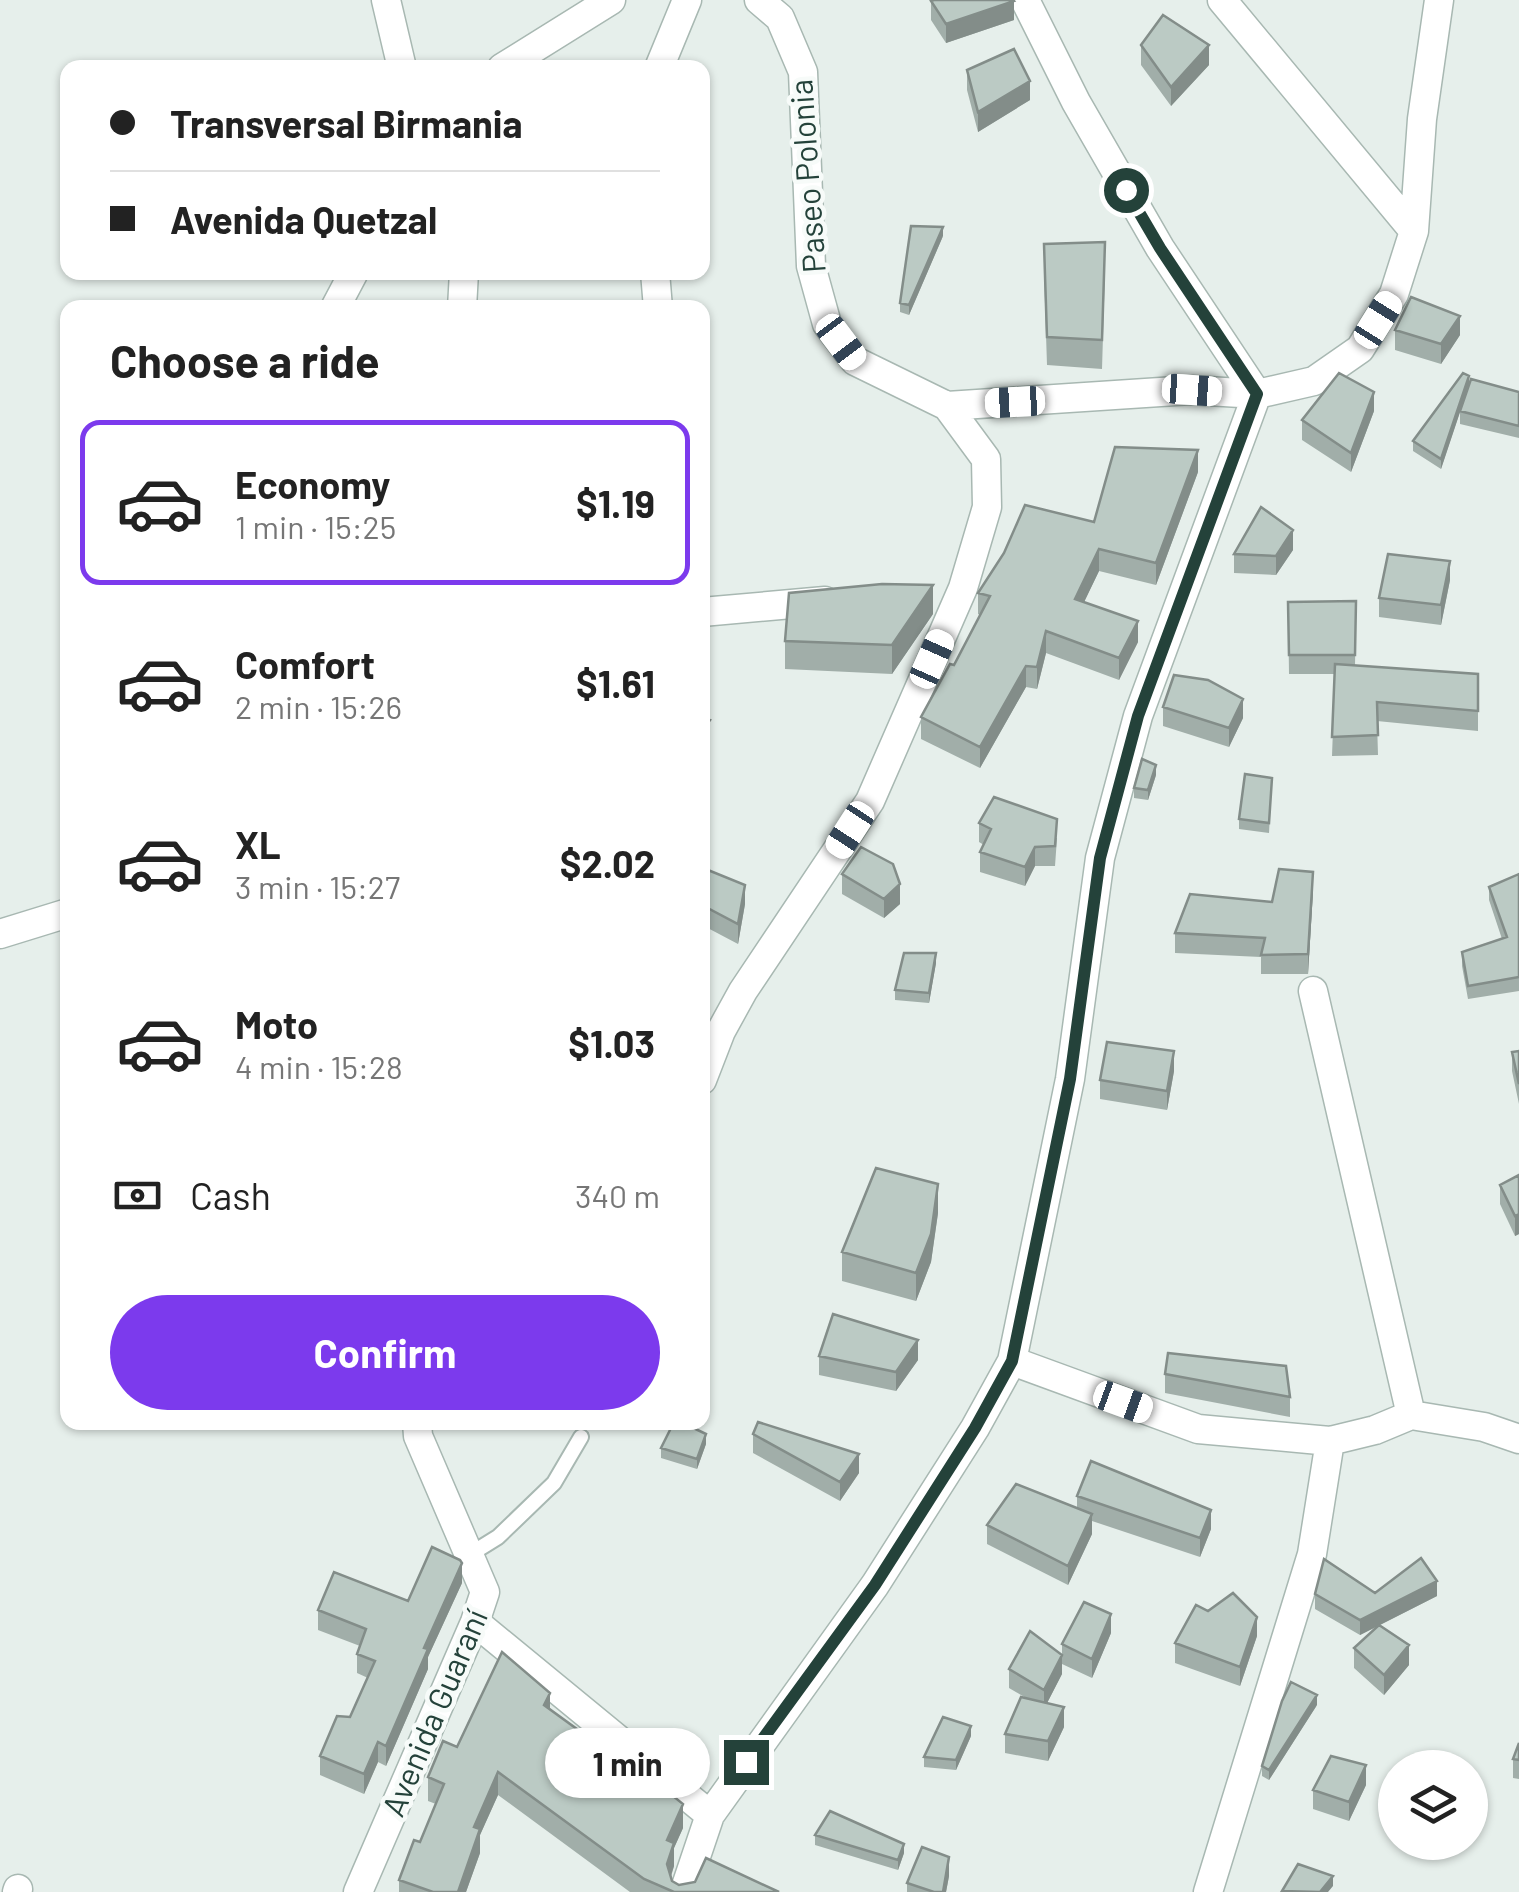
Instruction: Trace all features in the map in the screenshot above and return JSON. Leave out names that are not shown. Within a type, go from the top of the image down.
[{"type":"street","points":[[386,0],[400,60]]},
{"type":"street","points":[[515,60],[611,0]]},
{"type":"street","points":[[662,60],[687,0]]},
{"type":"street","name":"Paseo Polonia","points":[[759,0],[780,18],[804,72],[811,266],[827,324],[855,361],[946,406]]},
{"type":"street","points":[[1025,0],[1076,102],[1160,248],[1257,394]]},
{"type":"street","points":[[1222,0],[1414,231]]},
{"type":"street","points":[[946,406],[1192,390],[1257,394],[1314,381],[1360,349],[1394,294],[1414,231],[1422,119],[1439,0]]},
{"type":"street","points":[[684,1892],[710,1815],[875,1585],[975,1428],[1012,1361],[1070,1079],[1100,858],[1138,716],[1257,394]]},
{"type":"street","points":[[710,1060],[743,991],[870,801],[963,588],[987,507],[986,458],[946,406]]},
{"type":"street","points":[[926,592],[963,588]]},
{"type":"street","points":[[710,611],[852,598]]},
{"type":"street","points":[[0,934],[60,915]]},
{"type":"street","points":[[1313,991],[1411,1414]]},
{"type":"street","points":[[1012,1361],[1198,1429],[1330,1441],[1375,1430],[1411,1414],[1484,1427],[1519,1439]]},
{"type":"street","name":"Avenida Guaraní","points":[[358,1892],[486,1592],[418,1430]]},
{"type":"street","points":[[1208,1892],[1312,1554],[1330,1441]]},
{"type":"street","points":[[475,1622],[710,1815]]},
{"type":"lane","points":[[469,1555],[498,1536],[554,1483],[581,1438]]},
{"type":"building","points":[[931,1],[1014,1],[946,24]]},
{"type":"building","points":[[1163,15],[1209,45],[1171,87],[1141,45]]},
{"type":"building","points":[[1014,49],[1030,81],[978,112],[967,70]]},
{"type":"building","points":[[911,226],[943,227],[909,305],[900,303]]},
{"type":"building","points":[[1105,242],[1102,340],[1047,337],[1044,244]]},
{"type":"building","points":[[1411,297],[1460,316],[1441,344],[1395,330]]},
{"type":"building","points":[[1339,373],[1374,392],[1351,453],[1302,420]]},
{"type":"building","points":[[1463,373],[1469,376],[1441,459],[1413,441]]},
{"type":"building","points":[[1471,379],[1519,392],[1519,426],[1460,411]]},
{"type":"building","points":[[1115,447],[1198,450],[1156,563],[1099,549],[1075,599],[1138,621],[1119,658],[1046,631],[1037,667],[1026,666],[980,747],[921,717],[990,596],[978,593],[1004,553],[1025,505],[1094,522]]},
{"type":"building","points":[[1261,507],[1293,530],[1276,556],[1234,554]]},
{"type":"building","points":[[1388,554],[1450,561],[1441,605],[1379,598]]},
{"type":"building","points":[[882,584],[933,585],[892,645],[785,641],[789,593]]},
{"type":"building","points":[[1356,601],[1355,655],[1289,655],[1288,602]]},
{"type":"building","points":[[1335,664],[1478,674],[1478,711],[1377,702],[1378,735],[1332,737]]},
{"type":"building","points":[[1174,675],[1208,680],[1243,699],[1229,728],[1163,707]]},
{"type":"building","points":[[1142,759],[1156,765],[1148,790],[1134,788]]},
{"type":"building","points":[[1245,774],[1272,778],[1269,823],[1239,819]]},
{"type":"building","points":[[994,797],[1057,819],[1055,846],[1035,847],[1025,867],[980,852],[991,829],[979,823]]},
{"type":"building","points":[[861,847],[893,864],[900,884],[884,899],[842,874]]},
{"type":"building","points":[[1279,869],[1313,872],[1308,954],[1261,955],[1265,938],[1175,933],[1190,894],[1272,902]]},
{"type":"building","points":[[710,871],[745,885],[738,924],[710,909]]},
{"type":"building","points":[[1519,874],[1519,977],[1468,986],[1462,952],[1507,937],[1489,887]]},
{"type":"building","points":[[904,953],[936,953],[929,993],[895,990]]},
{"type":"building","points":[[1107,1042],[1174,1051],[1167,1091],[1100,1080]]},
{"type":"building","points":[[1519,1051],[1519,1084],[1512,1052]]},
{"type":"building","points":[[876,1168],[938,1184],[931,1234],[916,1273],[842,1252]]},
{"type":"building","points":[[1519,1175],[1519,1214],[1515,1216],[1500,1185]]},
{"type":"building","points":[[833,1314],[918,1340],[896,1372],[819,1356]]},
{"type":"building","points":[[1168,1353],[1286,1366],[1290,1397],[1165,1374]]},
{"type":"building","points":[[758,1422],[859,1454],[840,1482],[753,1434]]},
{"type":"building","points":[[670,1430],[698,1430],[706,1434],[697,1459],[661,1448]]},
{"type":"building","points":[[1091,1461],[1211,1510],[1200,1538],[1077,1496]]},
{"type":"building","points":[[1016,1484],[1092,1514],[1068,1566],[987,1525]]},
{"type":"building","points":[[432,1547],[462,1563],[386,1746],[378,1742],[364,1774],[320,1756],[337,1716],[350,1717],[375,1661],[357,1654],[366,1629],[318,1610],[334,1572],[408,1601]]},
{"type":"building","points":[[1421,1558],[1437,1581],[1360,1620],[1315,1594],[1324,1559],[1375,1593]]},
{"type":"building","points":[[1233,1593],[1257,1617],[1240,1667],[1175,1643],[1196,1605],[1208,1611]]},
{"type":"building","points":[[1084,1602],[1111,1614],[1092,1659],[1062,1644]]},
{"type":"building","points":[[1379,1625],[1409,1645],[1384,1675],[1354,1648]]},
{"type":"building","points":[[1030,1631],[1062,1655],[1044,1690],[1009,1669]]},
{"type":"building","points":[[502,1652],[550,1693],[544,1705],[621,1761],[625,1757],[683,1804],[667,1840],[674,1843],[667,1864],[672,1881],[679,1885],[695,1882],[706,1858],[779,1892],[674,1892],[644,1879],[498,1772],[474,1827],[480,1829],[458,1892],[433,1892],[399,1880],[414,1840],[420,1842],[444,1784],[428,1777],[443,1741],[457,1747]]},
{"type":"building","points":[[1291,1682],[1317,1695],[1269,1770],[1262,1766]]},
{"type":"building","points":[[1021,1697],[1064,1707],[1048,1741],[1005,1734]]},
{"type":"building","points":[[943,1717],[971,1726],[956,1760],[924,1757]]},
{"type":"building","points":[[1331,1756],[1366,1765],[1349,1802],[1313,1790]]},
{"type":"building","points":[[830,1811],[904,1844],[898,1860],[815,1835]]},
{"type":"building","points":[[922,1847],[949,1857],[943,1892],[907,1883]]},
{"type":"building","points":[[1298,1864],[1333,1876],[1320,1892],[1282,1891]]},
{"type":"route","points":[[746,1762],[875,1585],[975,1428],[1012,1361],[1070,1079],[1100,858],[1138,716],[1257,394],[1126,190]]}]
